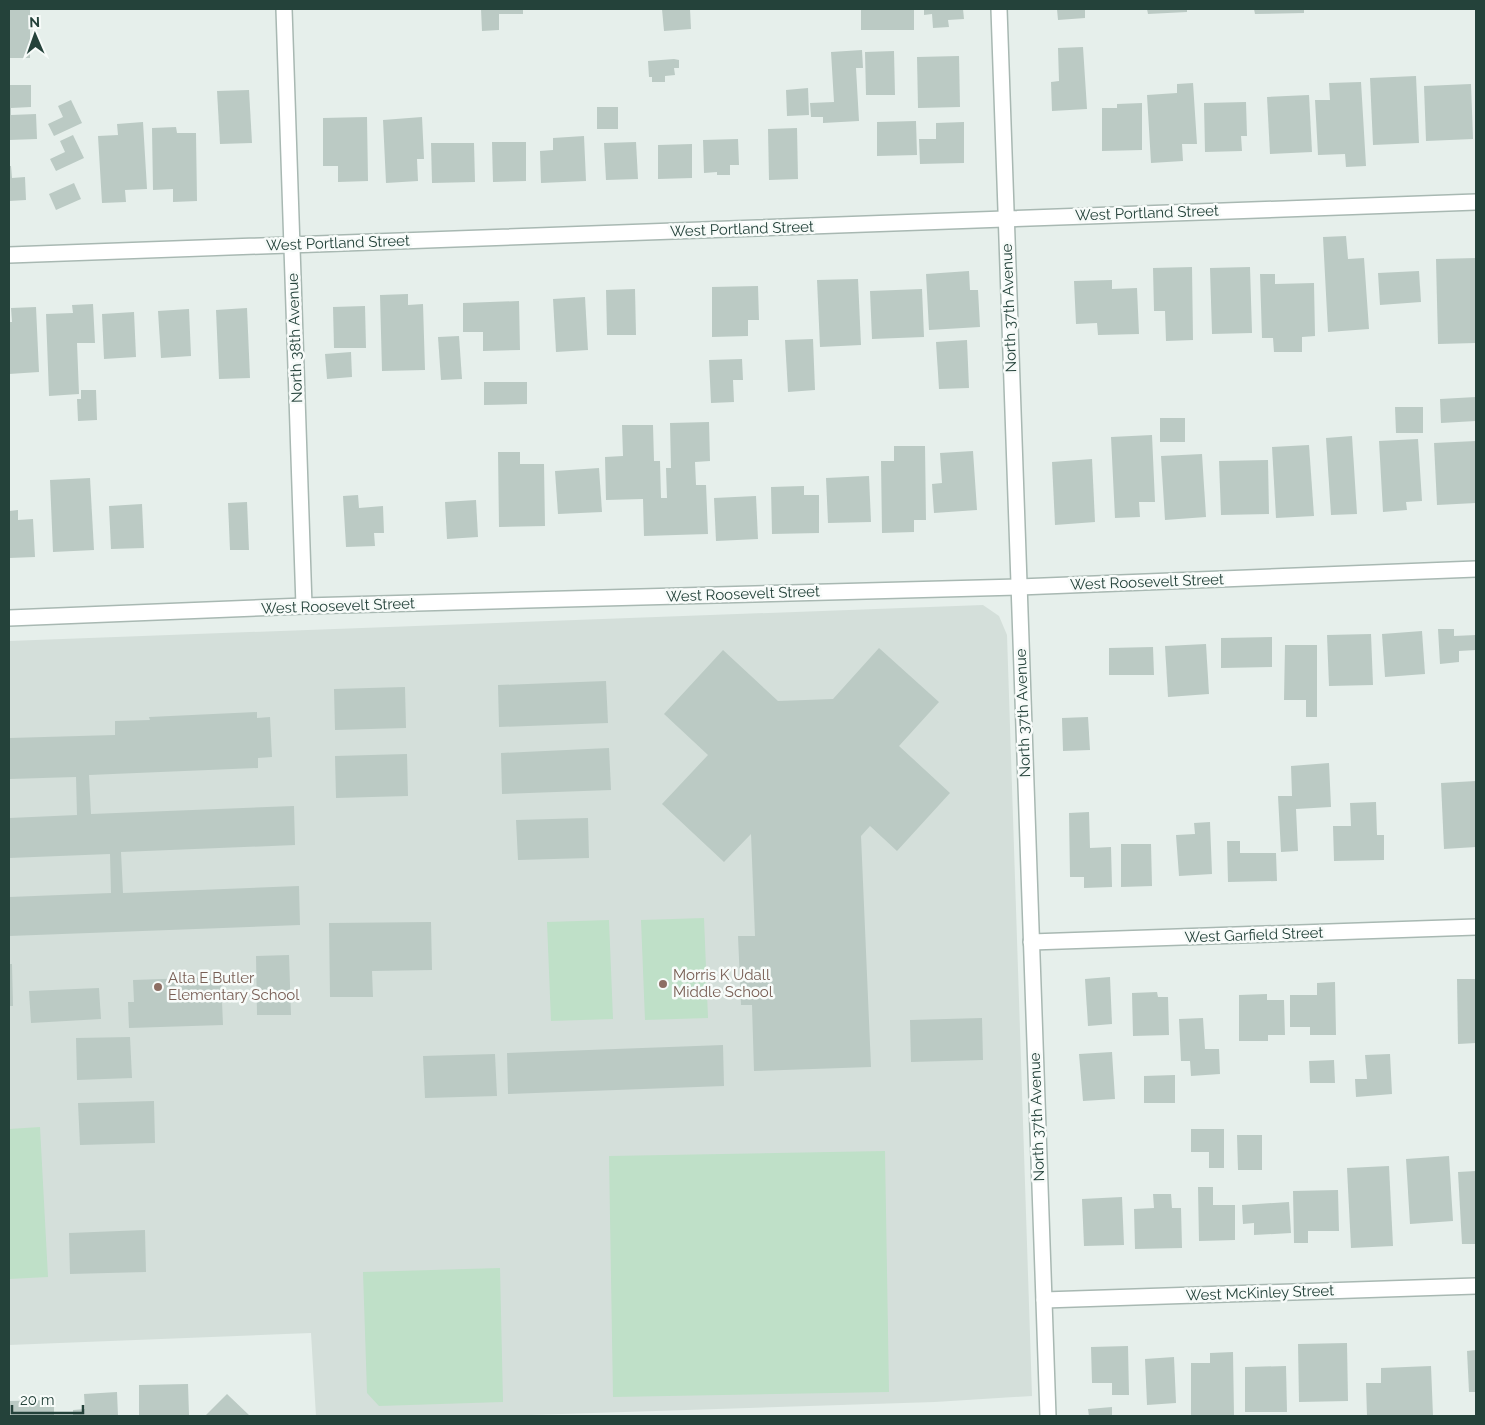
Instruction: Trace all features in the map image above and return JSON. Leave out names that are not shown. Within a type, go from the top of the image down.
[{"type":"street","name":"North 38th Avenue","points":[[284,9],[304,606]]},
{"type":"street","name":"North 37th Avenue","points":[[999,9],[1048,1416]]},
{"type":"street","name":"West Portland Street","points":[[9,255],[1476,202]]},
{"type":"street","name":"West Roosevelt Street","points":[[9,618],[304,606],[1019,587],[1476,569]]},
{"type":"street","name":"West Garfield Street","points":[[1031,942],[1476,927]]},
{"type":"street","name":"West McKinley Street","points":[[1044,1300],[1476,1286]]},
{"type":"shaded area","name":"Morris K Udall Middle School","points":[[983,605],[999,616],[1007,635],[1032,1396],[935,1402],[499,1416],[316,1416],[311,1333],[9,1345],[9,641]]},
{"type":"green space","points":[[704,918],[708,1018],[645,1020],[641,920]]},
{"type":"green space","points":[[609,920],[613,1019],[551,1021],[547,922]]},
{"type":"green space","points":[[40,1127],[48,1277],[9,1279],[9,1129]]},
{"type":"green space","points":[[885,1151],[889,1392],[613,1397],[609,1156]]},
{"type":"green space","points":[[500,1268],[503,1402],[379,1406],[367,1393],[363,1272]]},
{"type":"building","points":[[9,9],[30,9],[30,58],[9,58]]},
{"type":"building","points":[[481,9],[523,9],[523,14],[499,14],[499,30],[482,31]]},
{"type":"building","points":[[662,9],[690,9],[691,29],[664,31]]},
{"type":"building","points":[[861,9],[914,9],[914,30],[861,30]]},
{"type":"building","points":[[924,9],[963,9],[964,19],[948,20],[949,27],[933,28],[932,14],[924,15]]},
{"type":"building","points":[[1057,9],[1085,9],[1085,18],[1058,20]]},
{"type":"building","points":[[1147,9],[1187,9],[1187,12],[1148,14]]},
{"type":"building","points":[[1254,9],[1304,9],[1304,13],[1255,14]]},
{"type":"building","points":[[1083,47],[1087,109],[1052,111],[1051,82],[1059,81],[1058,48]]},
{"type":"building","points":[[862,50],[863,68],[856,68],[859,121],[823,123],[823,117],[811,117],[810,103],[834,102],[831,52]]},
{"type":"building","points":[[894,51],[895,95],[866,95],[865,52]]},
{"type":"building","points":[[959,56],[960,107],[918,108],[917,57]]},
{"type":"building","points":[[679,60],[679,68],[674,68],[675,75],[665,76],[665,82],[652,82],[652,77],[649,77],[648,61]]},
{"type":"building","points":[[1416,76],[1419,143],[1373,145],[1370,78]]},
{"type":"building","points":[[1361,82],[1366,166],[1346,167],[1345,154],[1318,155],[1315,100],[1330,100],[1329,83]]},
{"type":"building","points":[[1193,83],[1197,144],[1182,144],[1183,161],[1151,163],[1147,95],[1177,93],[1177,84]]},
{"type":"building","points":[[1471,84],[1473,139],[1426,141],[1424,86]]},
{"type":"building","points":[[9,85],[31,85],[31,107],[11,108],[11,115],[36,114],[37,139],[9,140]]},
{"type":"building","points":[[808,88],[809,115],[787,116],[786,90]]},
{"type":"building","points":[[249,90],[252,143],[220,144],[217,91]]},
{"type":"building","points":[[1309,95],[1312,152],[1270,154],[1267,97]]},
{"type":"building","points":[[71,100],[82,123],[54,136],[48,124],[63,117],[58,106]]},
{"type":"building","points":[[1246,102],[1247,136],[1241,136],[1242,151],[1205,152],[1204,103]]},
{"type":"building","points":[[1142,103],[1142,150],[1102,151],[1102,108],[1117,108],[1117,104]]},
{"type":"building","points":[[597,107],[618,107],[618,129],[597,129]]},
{"type":"building","points":[[367,117],[368,181],[338,182],[338,166],[323,166],[323,118]]},
{"type":"building","points":[[422,117],[424,159],[417,159],[418,181],[386,183],[383,120]]},
{"type":"building","points":[[916,121],[917,155],[877,156],[877,122]]},
{"type":"building","points":[[143,122],[147,189],[125,190],[126,202],[102,203],[98,136],[118,135],[117,124]]},
{"type":"building","points":[[964,122],[964,163],[920,164],[919,139],[936,139],[936,123]]},
{"type":"building","points":[[176,127],[177,133],[196,133],[197,201],[173,202],[173,189],[153,190],[152,128]]},
{"type":"building","points":[[797,128],[798,179],[769,180],[768,129]]},
{"type":"building","points":[[73,135],[84,158],[56,171],[50,159],[65,152],[60,141]]},
{"type":"building","points":[[584,136],[586,181],[541,183],[540,151],[553,150],[553,138]]},
{"type":"building","points":[[738,139],[739,165],[730,165],[730,175],[717,175],[717,172],[704,173],[703,140]]},
{"type":"building","points":[[492,142],[526,142],[526,181],[493,182]]},
{"type":"building","points":[[636,142],[638,179],[606,180],[604,143]]},
{"type":"building","points":[[431,143],[474,143],[475,182],[432,183]]},
{"type":"building","points":[[692,144],[692,178],[658,179],[658,145]]},
{"type":"building","points":[[9,166],[11,166],[12,178],[25,177],[26,200],[9,201]]},
{"type":"building","points":[[74,183],[81,199],[56,210],[49,194]]},
{"type":"building","points":[[1346,236],[1348,259],[1364,258],[1369,329],[1328,332],[1323,237]]},
{"type":"building","points":[[1476,258],[1476,343],[1438,344],[1436,259]]},
{"type":"building","points":[[1192,267],[1193,340],[1166,341],[1165,311],[1154,311],[1153,268]]},
{"type":"building","points":[[1250,267],[1252,333],[1212,334],[1210,268]]},
{"type":"building","points":[[969,271],[970,290],[978,290],[980,327],[929,330],[926,274]]},
{"type":"building","points":[[1419,271],[1421,302],[1380,305],[1378,273]]},
{"type":"building","points":[[1260,274],[1275,274],[1275,284],[1314,283],[1315,336],[1302,337],[1302,352],[1274,352],[1273,338],[1262,338]]},
{"type":"building","points":[[858,279],[861,345],[820,347],[817,280]]},
{"type":"building","points":[[1112,280],[1112,289],[1137,288],[1139,334],[1098,335],[1097,323],[1076,324],[1074,281]]},
{"type":"building","points":[[758,286],[759,320],[748,320],[748,336],[712,337],[712,287]]},
{"type":"building","points":[[635,289],[636,335],[607,335],[606,290]]},
{"type":"building","points":[[922,289],[924,337],[872,339],[870,291]]},
{"type":"building","points":[[408,294],[408,305],[423,304],[425,370],[382,371],[380,295]]},
{"type":"building","points":[[585,297],[588,350],[556,352],[553,299]]},
{"type":"building","points":[[519,301],[520,350],[483,351],[483,332],[463,332],[463,303]]},
{"type":"building","points":[[93,304],[95,343],[77,343],[79,394],[49,396],[46,314],[73,313],[72,305]]},
{"type":"building","points":[[365,306],[366,348],[334,348],[333,307]]},
{"type":"building","points":[[36,307],[39,372],[9,374],[9,322],[12,322],[11,308]]},
{"type":"building","points":[[247,308],[250,378],[219,379],[216,310]]},
{"type":"building","points":[[189,309],[191,356],[161,358],[158,311]]},
{"type":"building","points":[[134,312],[136,357],[104,359],[102,314]]},
{"type":"building","points":[[459,336],[462,379],[441,380],[438,337]]},
{"type":"building","points":[[813,339],[815,390],[788,392],[785,340]]},
{"type":"building","points":[[967,340],[969,388],[939,389],[936,342]]},
{"type":"building","points":[[351,352],[352,377],[327,379],[325,354]]},
{"type":"building","points":[[742,359],[743,380],[733,380],[734,402],[711,403],[709,360]]},
{"type":"building","points":[[484,382],[527,382],[527,404],[484,405]]},
{"type":"building","points":[[81,390],[96,390],[97,420],[78,421],[77,399],[81,399]]},
{"type":"building","points":[[1476,397],[1476,421],[1441,423],[1440,399]]},
{"type":"building","points":[[1395,407],[1423,407],[1423,433],[1396,433]]},
{"type":"building","points":[[1160,418],[1185,418],[1185,442],[1160,442]]},
{"type":"building","points":[[709,422],[710,461],[695,462],[696,485],[706,485],[708,534],[644,536],[643,499],[606,500],[605,457],[623,456],[622,425],[653,425],[654,461],[660,461],[661,498],[667,498],[666,468],[671,468],[670,423]]},
{"type":"building","points":[[1152,435],[1155,502],[1139,502],[1140,517],[1115,518],[1111,437]]},
{"type":"building","points":[[1352,436],[1357,514],[1331,515],[1326,438]]},
{"type":"building","points":[[1418,439],[1422,501],[1406,502],[1407,510],[1383,512],[1379,441]]},
{"type":"building","points":[[1476,441],[1476,503],[1437,505],[1434,443]]},
{"type":"building","points":[[1309,445],[1314,516],[1276,518],[1272,447]]},
{"type":"building","points":[[894,446],[925,446],[926,520],[914,520],[914,532],[882,533],[881,461],[894,461]]},
{"type":"building","points":[[973,451],[977,510],[934,513],[932,484],[942,483],[940,453]]},
{"type":"building","points":[[498,452],[520,452],[520,464],[544,464],[545,526],[499,527]]},
{"type":"building","points":[[1202,454],[1206,517],[1165,520],[1161,456]]},
{"type":"building","points":[[1092,459],[1095,522],[1055,525],[1052,462]]},
{"type":"building","points":[[1268,460],[1269,514],[1221,515],[1219,461]]},
{"type":"building","points":[[599,468],[602,512],[558,514],[555,471]]},
{"type":"building","points":[[869,476],[871,522],[828,523],[826,478]]},
{"type":"building","points":[[90,478],[94,550],[53,552],[50,480]]},
{"type":"building","points":[[804,486],[804,495],[819,495],[819,533],[772,534],[771,487]]},
{"type":"building","points":[[358,495],[359,508],[383,506],[384,533],[374,533],[375,546],[346,547],[343,496]]},
{"type":"building","points":[[756,496],[758,539],[716,541],[714,498]]},
{"type":"building","points":[[476,500],[478,537],[447,539],[445,502]]},
{"type":"building","points":[[247,502],[249,550],[230,550],[228,503]]},
{"type":"building","points":[[142,504],[144,548],[111,549],[109,506]]},
{"type":"building","points":[[18,510],[18,520],[33,519],[35,557],[9,558],[9,511]]},
{"type":"building","points":[[1438,629],[1454,629],[1454,636],[1476,635],[1476,650],[1459,651],[1459,662],[1440,664]]},
{"type":"building","points":[[1422,631],[1425,674],[1385,677],[1382,634]]},
{"type":"building","points":[[1371,634],[1373,685],[1329,686],[1327,635]]},
{"type":"building","points":[[1272,637],[1272,667],[1221,668],[1221,638]]},
{"type":"building","points":[[1206,644],[1209,694],[1168,697],[1165,646]]},
{"type":"building","points":[[1285,645],[1317,645],[1317,717],[1306,717],[1306,700],[1284,700]]},
{"type":"building","points":[[1153,647],[1154,675],[1109,675],[1109,648]]},
{"type":"building","points":[[879,648],[939,702],[899,746],[950,793],[897,851],[870,826],[861,836],[871,1067],[754,1071],[752,1005],[741,1005],[738,936],[755,936],[751,834],[724,862],[662,804],[708,755],[664,714],[723,650],[778,701],[833,699]]},
{"type":"building","points":[[606,681],[608,723],[499,727],[498,685]]},
{"type":"building","points":[[405,687],[406,728],[335,730],[334,689]]},
{"type":"building","points":[[257,712],[257,718],[270,717],[272,757],[258,758],[258,768],[89,775],[91,814],[294,806],[295,845],[121,852],[123,893],[299,886],[300,925],[9,936],[9,897],[111,893],[110,854],[9,858],[9,818],[77,815],[76,777],[9,779],[9,738],[115,735],[115,721],[150,720],[149,717]]},
{"type":"building","points":[[1088,717],[1090,750],[1063,751],[1062,718]]},
{"type":"building","points":[[609,748],[611,790],[502,794],[501,753]]},
{"type":"building","points":[[407,754],[408,796],[336,798],[335,756]]},
{"type":"building","points":[[1329,763],[1331,807],[1296,809],[1298,851],[1281,852],[1278,796],[1292,796],[1291,766]]},
{"type":"building","points":[[1476,781],[1476,847],[1444,849],[1441,783]]},
{"type":"building","points":[[1376,802],[1377,835],[1384,835],[1384,860],[1334,861],[1333,826],[1351,826],[1350,803]]},
{"type":"building","points":[[1089,812],[1090,848],[1111,847],[1112,887],[1084,888],[1084,877],[1070,877],[1069,813]]},
{"type":"building","points":[[588,818],[589,858],[518,860],[516,820]]},
{"type":"building","points":[[1210,822],[1212,874],[1179,876],[1176,835],[1195,834],[1194,823]]},
{"type":"building","points":[[1227,841],[1240,841],[1240,853],[1276,853],[1277,881],[1228,882]]},
{"type":"building","points":[[1121,844],[1151,844],[1152,886],[1121,887]]},
{"type":"building","points":[[431,922],[432,970],[372,971],[373,997],[330,997],[329,923]]},
{"type":"building","points":[[289,955],[291,1015],[257,1015],[256,956]]},
{"type":"building","points":[[9,964],[12,964],[13,1006],[9,1006]]},
{"type":"building","points":[[221,977],[223,1025],[129,1028],[128,1002],[134,1002],[133,980]]},
{"type":"building","points":[[1110,977],[1112,1024],[1088,1026],[1085,979]]},
{"type":"building","points":[[1457,979],[1476,979],[1476,1043],[1458,1044]]},
{"type":"building","points":[[1335,982],[1336,1035],[1310,1035],[1310,1027],[1290,1027],[1290,995],[1317,995],[1317,983]]},
{"type":"building","points":[[99,988],[101,1019],[31,1023],[29,991]]},
{"type":"building","points":[[1157,992],[1158,997],[1168,997],[1169,1035],[1133,1036],[1132,993]]},
{"type":"building","points":[[1267,994],[1267,1000],[1284,1000],[1285,1035],[1268,1035],[1268,1041],[1239,1041],[1239,995]]},
{"type":"building","points":[[982,1018],[983,1060],[911,1062],[910,1020]]},
{"type":"building","points":[[1203,1018],[1205,1049],[1219,1049],[1220,1074],[1191,1076],[1190,1061],[1181,1061],[1179,1019]]},
{"type":"building","points":[[130,1037],[132,1078],[77,1080],[76,1038]]},
{"type":"building","points":[[723,1045],[724,1086],[508,1094],[507,1053]]},
{"type":"building","points":[[1112,1052],[1115,1099],[1083,1101],[1079,1054]]},
{"type":"building","points":[[495,1054],[497,1096],[425,1098],[423,1056]]},
{"type":"building","points":[[1390,1054],[1392,1094],[1356,1097],[1355,1079],[1367,1079],[1365,1055]]},
{"type":"building","points":[[1334,1060],[1335,1083],[1310,1083],[1309,1061]]},
{"type":"building","points":[[1175,1075],[1175,1103],[1144,1103],[1144,1076]]},
{"type":"building","points":[[154,1101],[155,1143],[80,1145],[78,1103]]},
{"type":"building","points":[[1191,1129],[1224,1129],[1224,1168],[1209,1168],[1209,1152],[1191,1152]]},
{"type":"building","points":[[1237,1135],[1262,1135],[1262,1170],[1238,1170]]},
{"type":"building","points":[[1449,1156],[1453,1221],[1410,1224],[1406,1159]]},
{"type":"building","points":[[1389,1166],[1393,1246],[1351,1248],[1347,1168]]},
{"type":"building","points":[[1476,1171],[1476,1244],[1462,1244],[1458,1172]]},
{"type":"building","points":[[1198,1187],[1213,1187],[1213,1205],[1235,1205],[1235,1240],[1199,1241]]},
{"type":"building","points":[[1338,1190],[1339,1231],[1308,1231],[1308,1243],[1294,1243],[1293,1191]]},
{"type":"building","points":[[1153,1194],[1171,1194],[1172,1208],[1181,1208],[1182,1248],[1135,1249],[1134,1209],[1154,1208]]},
{"type":"building","points":[[1122,1197],[1124,1245],[1084,1246],[1082,1199]]},
{"type":"building","points":[[1289,1202],[1291,1233],[1254,1235],[1254,1223],[1243,1224],[1242,1205]]},
{"type":"building","points":[[145,1230],[146,1272],[70,1274],[69,1233]]},
{"type":"building","points":[[1347,1343],[1348,1401],[1299,1402],[1298,1344]]},
{"type":"building","points":[[1128,1346],[1129,1395],[1112,1395],[1112,1383],[1092,1383],[1091,1347]]},
{"type":"building","points":[[1476,1350],[1476,1392],[1469,1392],[1467,1351]]},
{"type":"building","points":[[1233,1352],[1234,1416],[1191,1416],[1191,1363],[1210,1363],[1210,1353]]},
{"type":"building","points":[[1174,1357],[1176,1403],[1147,1405],[1145,1359]]},
{"type":"building","points":[[1286,1366],[1287,1412],[1245,1412],[1245,1367]]},
{"type":"building","points":[[1431,1366],[1433,1416],[1367,1416],[1366,1383],[1381,1383],[1381,1368]]},
{"type":"building","points":[[188,1384],[189,1416],[139,1416],[139,1385]]},
{"type":"building","points":[[117,1392],[118,1416],[73,1416],[73,1410],[85,1409],[84,1394]]},
{"type":"building","points":[[227,1394],[250,1416],[205,1416]]},
{"type":"building","points":[[54,1400],[54,1416],[9,1416],[9,1401]]},
{"type":"building","points":[[1112,1407],[1112,1416],[1089,1416],[1088,1409]]},
{"type":"place","name":"Morris K Udall Middle School","points":[[663,984]]},
{"type":"place","name":"Alta E Butler Elementary School","points":[[158,987]]}]
